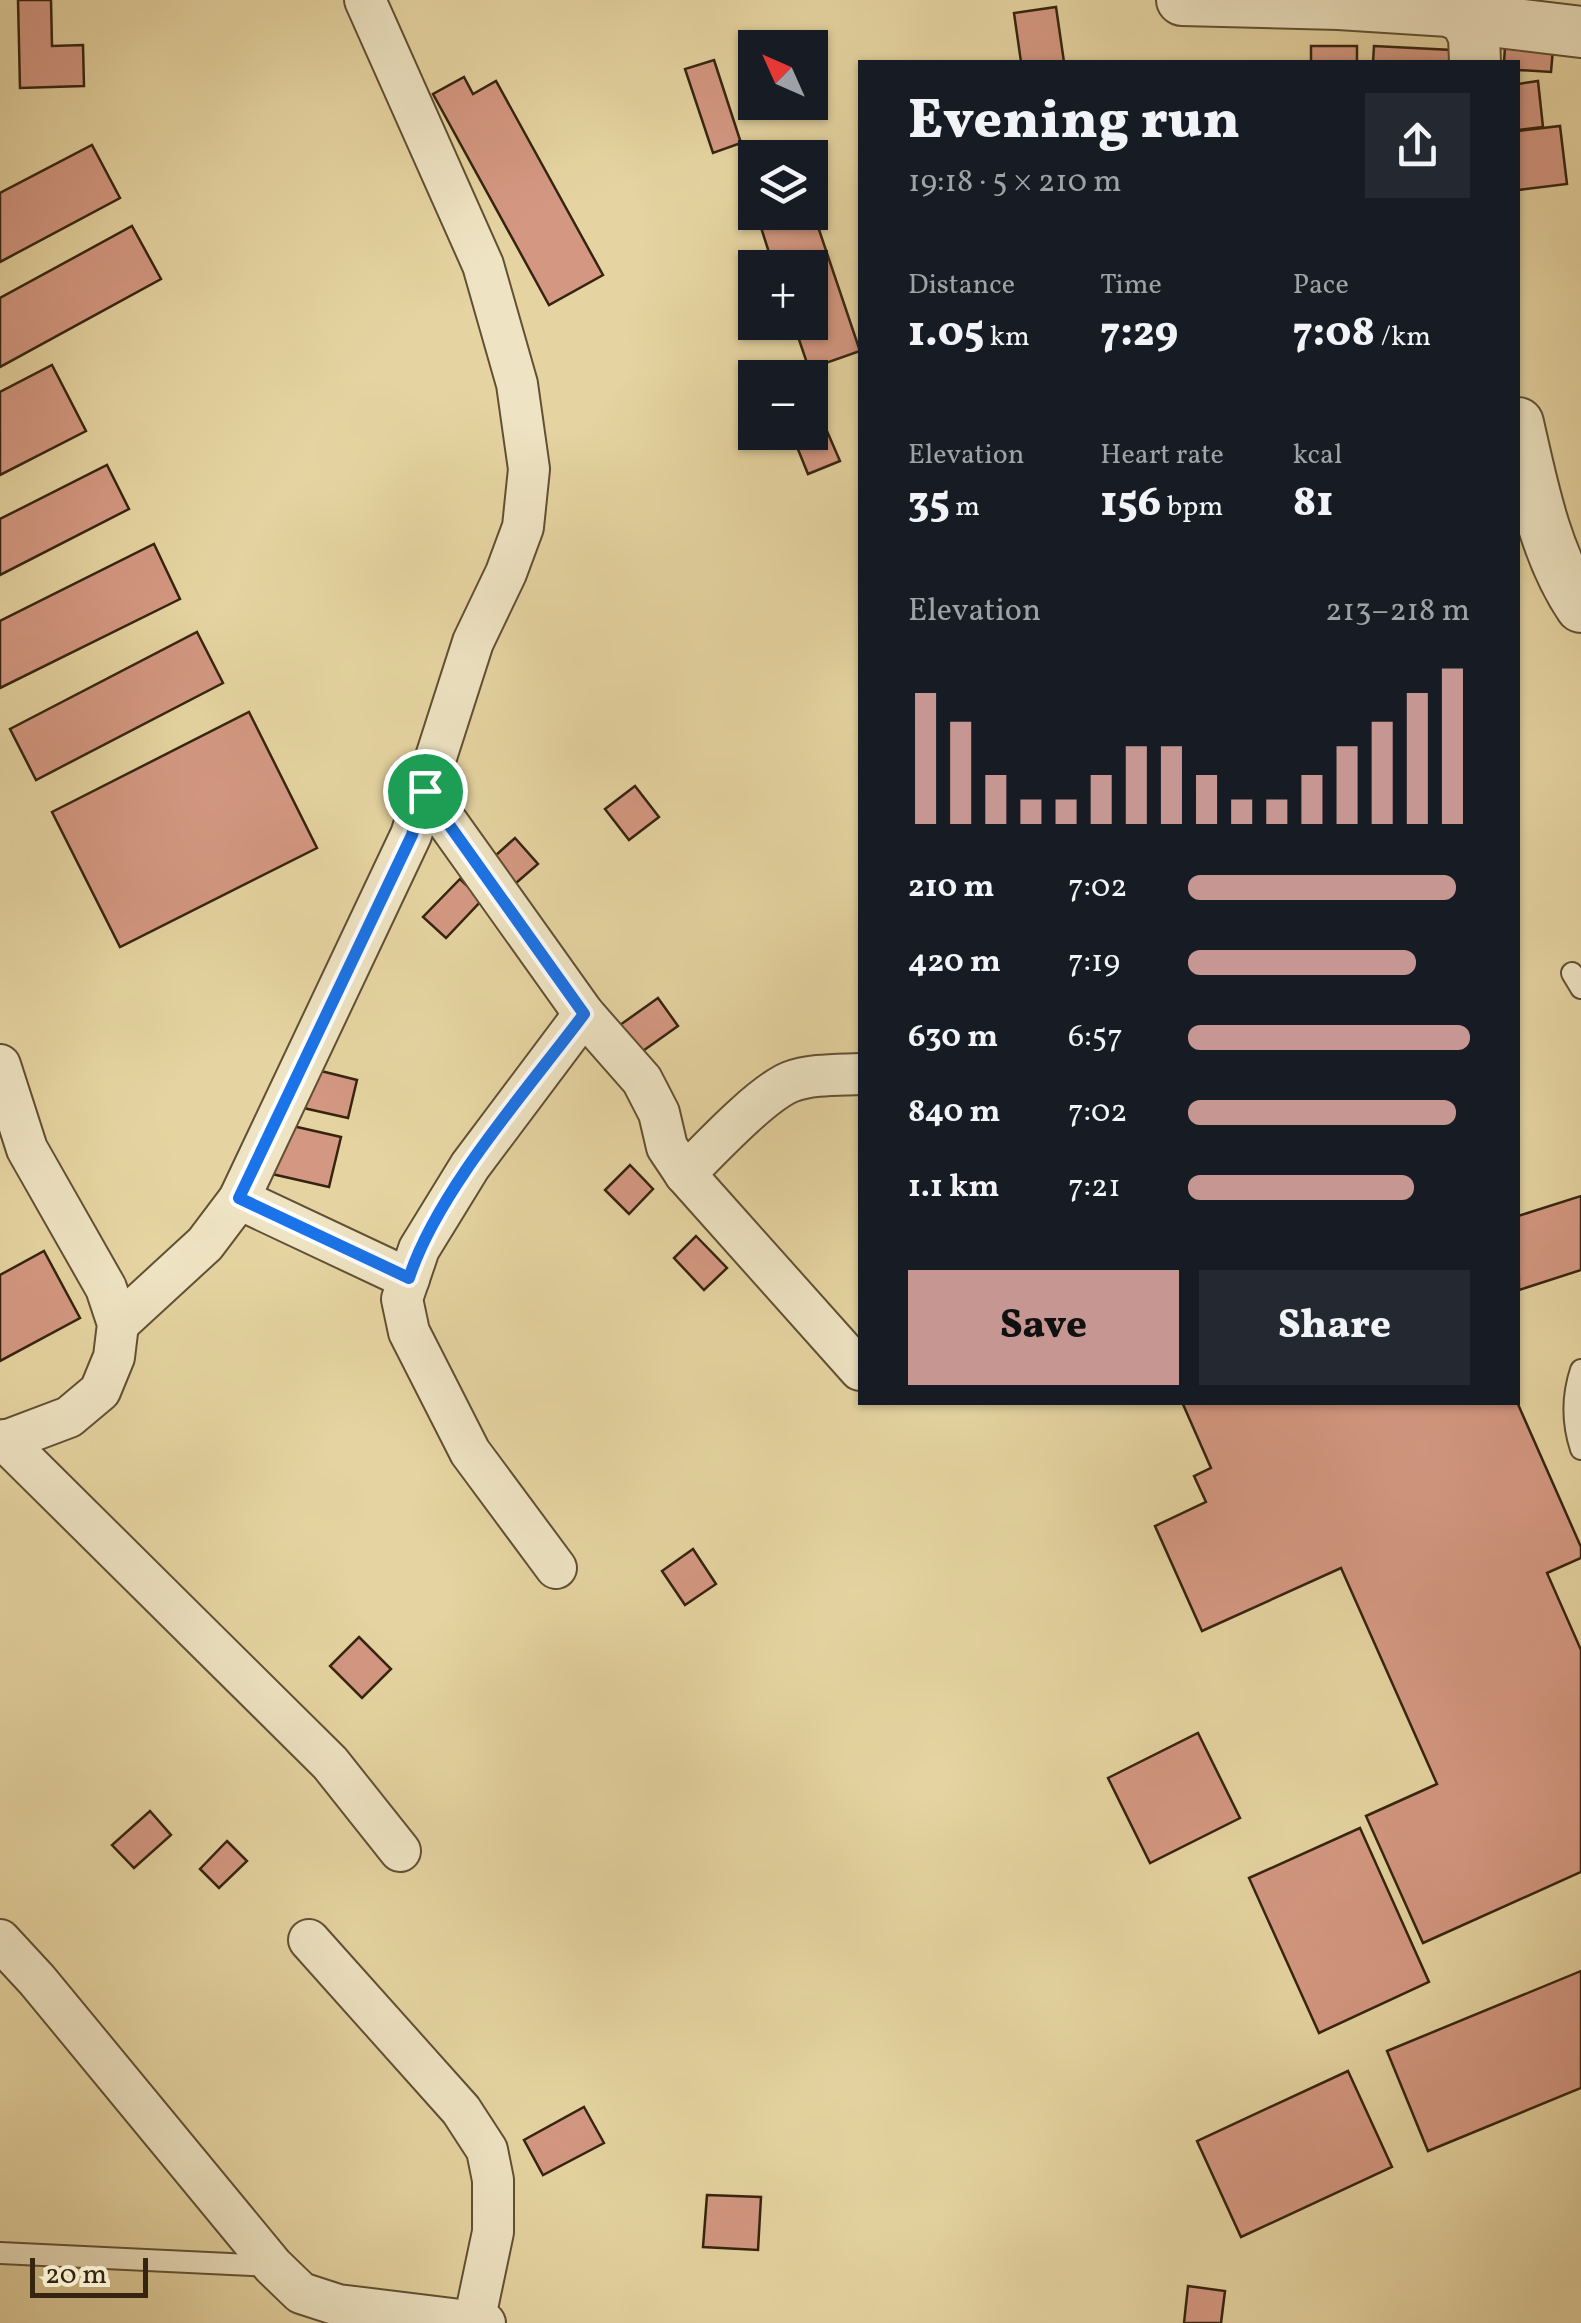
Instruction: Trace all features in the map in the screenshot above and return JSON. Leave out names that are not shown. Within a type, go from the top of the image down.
[{"type":"street","points":[[118,1324],[205,1244],[239,1198],[412,835],[473,642],[506,574],[523,527],[529,469],[517,384],[483,265],[365,0]]},
{"type":"street","points":[[1182,0],[1449,11],[1470,40],[1581,32]]},
{"type":"street","points":[[1520,431],[1530,477],[1563,580],[1581,606]]},
{"type":"street","points":[[425,791],[584,1014],[642,1080],[658,1113],[667,1147],[685,1174],[858,1368]]},
{"type":"street","points":[[556,1568],[470,1452],[409,1332],[402,1299],[418,1249],[470,1166],[584,1014]]},
{"type":"street","points":[[0,1065],[28,1148],[106,1288],[118,1324],[114,1357],[100,1390],[70,1417],[2,1442],[330,1764],[400,1852]]},
{"type":"street","points":[[685,1174],[735,1124],[788,1082],[858,1074]]},
{"type":"street","points":[[239,1198],[409,1278]]},
{"type":"street","points":[[0,1940],[273,2266],[301,2293],[338,2304],[485,2323]]},
{"type":"street","points":[[309,1940],[461,2110],[487,2150],[493,2180],[492,2232],[474,2322]]},
{"type":"lane","points":[[1581,1370],[1573,1395],[1581,1449]]},
{"type":"lane","points":[[0,2253],[273,2266]]},
{"type":"building","points":[[18,0],[51,0],[52,46],[83,45],[84,86],[20,88]]},
{"type":"building","points":[[1056,7],[1064,60],[1021,60],[1014,13]]},
{"type":"building","points":[[1311,46],[1357,46],[1357,60],[1311,60]]},
{"type":"building","points":[[1374,46],[1452,50],[1452,60],[1373,60]]},
{"type":"building","points":[[1505,47],[1553,49],[1551,72],[1520,70],[1520,60],[1504,60]]},
{"type":"building","points":[[714,60],[740,140],[738,144],[713,153],[685,69]]},
{"type":"building","points":[[464,77],[473,94],[496,81],[603,275],[549,305],[433,94]]},
{"type":"building","points":[[1538,81],[1543,127],[1520,130],[1520,84]]},
{"type":"building","points":[[1560,126],[1567,184],[1520,190],[1520,131]]},
{"type":"building","points":[[92,145],[120,198],[0,262],[0,193]]},
{"type":"building","points":[[132,226],[161,279],[0,367],[0,298]]},
{"type":"building","points":[[762,230],[819,230],[826,250],[768,250]]},
{"type":"building","points":[[828,256],[858,352],[828,362],[806,360],[799,340],[828,340]]},
{"type":"building","points":[[52,365],[86,431],[0,475],[0,392]]},
{"type":"building","points":[[828,433],[840,461],[808,474],[798,450],[828,450]]},
{"type":"building","points":[[107,465],[129,509],[0,575],[0,519]]},
{"type":"building","points":[[154,544],[180,599],[0,688],[0,621]]},
{"type":"building","points":[[197,632],[223,683],[36,780],[10,729]]},
{"type":"building","points":[[249,712],[317,848],[120,947],[52,812]]},
{"type":"building","points":[[635,786],[659,817],[629,840],[605,809]]},
{"type":"building","points":[[515,838],[538,864],[508,890],[486,864]]},
{"type":"building","points":[[460,879],[482,900],[446,938],[423,917]]},
{"type":"building","points":[[658,998],[678,1026],[640,1053],[620,1025]]},
{"type":"building","points":[[309,1068],[357,1080],[348,1118],[299,1107]]},
{"type":"building","points":[[284,1124],[341,1137],[329,1187],[272,1174]]},
{"type":"building","points":[[630,1165],[653,1189],[629,1214],[605,1190]]},
{"type":"building","points":[[1581,1196],[1581,1270],[1520,1290],[1520,1215]]},
{"type":"building","points":[[696,1236],[727,1268],[704,1290],[674,1258]]},
{"type":"building","points":[[44,1251],[80,1318],[0,1361],[0,1275]]},
{"type":"building","points":[[1183,1405],[1518,1405],[1581,1547],[1581,1558],[1547,1573],[1581,1650],[1581,1872],[1423,1943],[1366,1816],[1437,1784],[1341,1568],[1202,1631],[1155,1526],[1206,1502],[1194,1476],[1211,1468]]},
{"type":"building","points":[[693,1549],[716,1584],[685,1605],[662,1571]]},
{"type":"building","points":[[359,1637],[391,1669],[362,1698],[330,1666]]},
{"type":"building","points":[[1198,1733],[1240,1818],[1150,1863],[1108,1778]]},
{"type":"building","points":[[150,1811],[171,1835],[134,1868],[112,1845]]},
{"type":"building","points":[[1360,1828],[1429,1982],[1319,2033],[1249,1878]]},
{"type":"building","points":[[227,1841],[247,1861],[219,1888],[200,1869]]},
{"type":"building","points":[[1581,1971],[1581,2088],[1428,2151],[1387,2051]]},
{"type":"building","points":[[1348,2071],[1392,2167],[1241,2237],[1197,2141]]},
{"type":"building","points":[[584,2107],[604,2143],[543,2175],[524,2140]]},
{"type":"building","points":[[707,2195],[761,2197],[758,2250],[703,2247]]},
{"type":"building","points":[[1188,2286],[1225,2291],[1221,2323],[1184,2323]]},
{"type":"route","points":[[425,791],[584,1014],[470,1166],[418,1249],[409,1278],[239,1198],[412,835],[425,791]]}]
